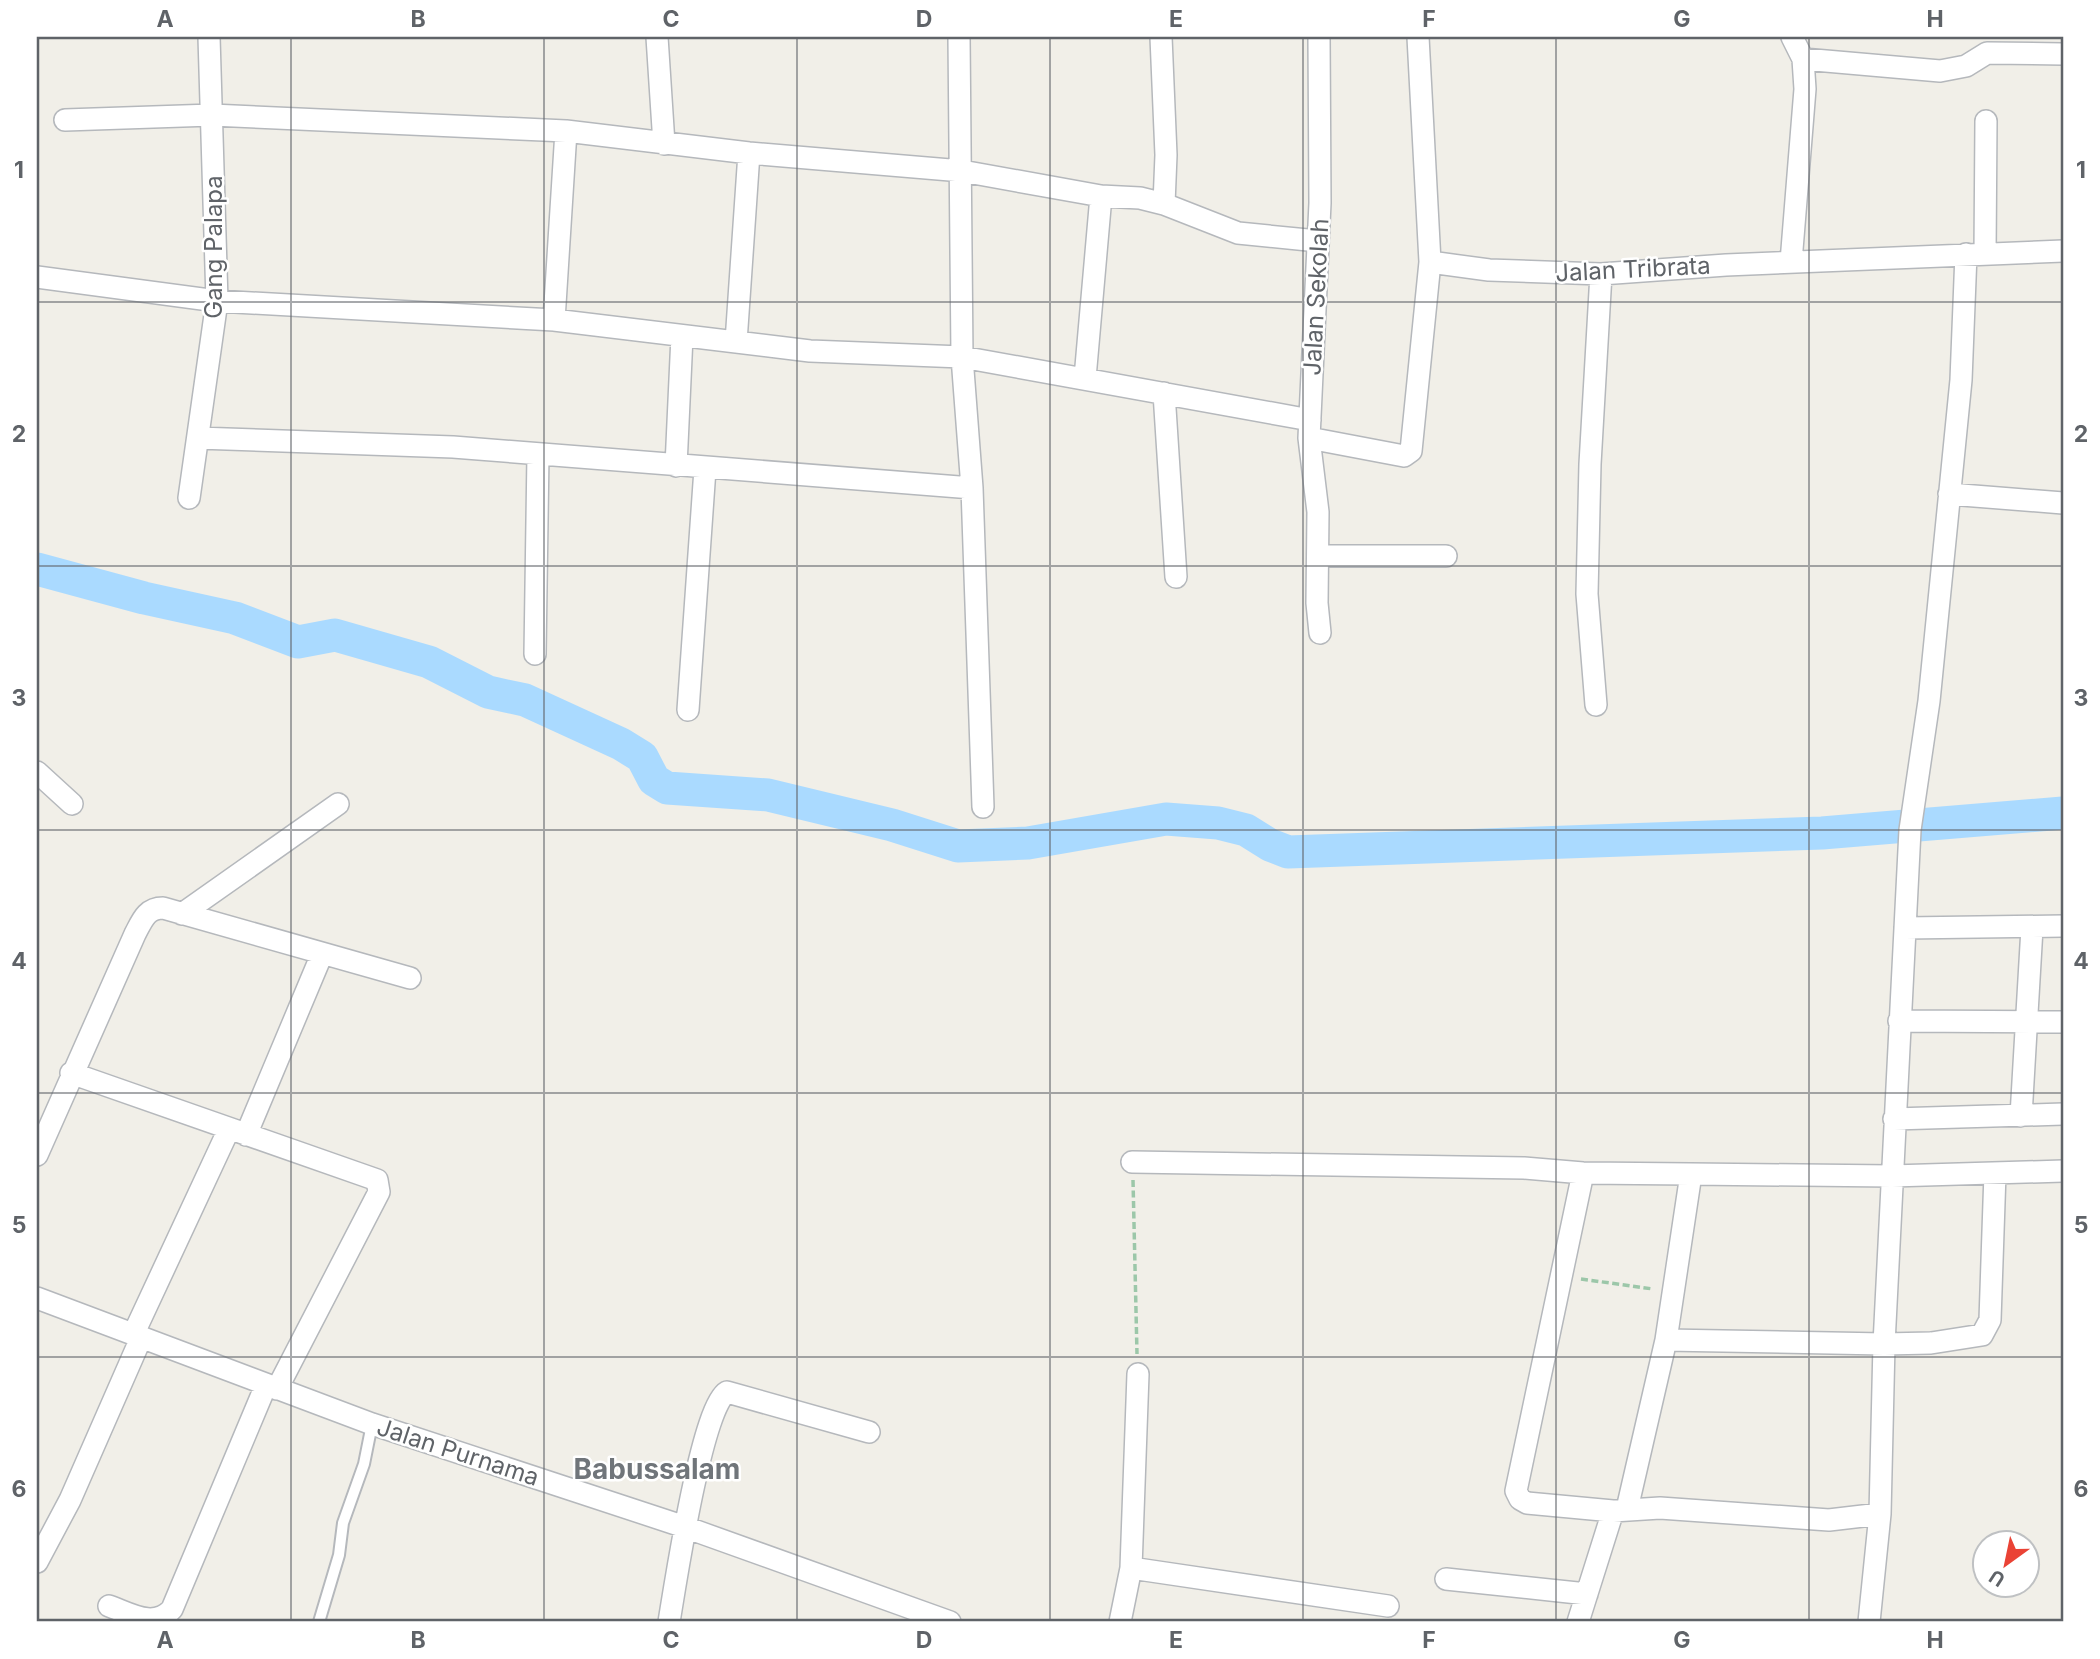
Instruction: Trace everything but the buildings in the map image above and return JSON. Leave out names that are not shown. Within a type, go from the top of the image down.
[{"type":"street","name":"Gang Palapa","points":[[189,498],[217,301],[209,37]]},
{"type":"street","points":[[657,37],[664,144]]},
{"type":"street","points":[[959,37],[962,357],[972,488],[983,807]]},
{"type":"street","points":[[1161,37],[1166,155],[1164,204]]},
{"type":"street","name":"Jalan Sekolah","points":[[1319,37],[1318,242],[1310,429],[1318,512],[1317,603],[1320,633]]},
{"type":"street","points":[[37,277],[217,301],[554,320],[810,351],[962,357],[1164,393],[1310,429],[1385,454],[1404,456],[1411,451],[1430,262],[1418,37]]},
{"type":"street","points":[[1791,262],[1805,89],[1803,59],[1792,37]]},
{"type":"street","points":[[1803,59],[1940,71],[1966,66],[1987,45],[2063,54]]},
{"type":"street","points":[[65,120],[212,115],[566,131],[664,144],[962,171],[1101,196],[1140,198],[1164,204],[1238,233],[1318,242]]},
{"type":"street","points":[[1869,1622],[1880,1514],[1884,1344],[1899,1021],[1913,807],[1929,701],[1986,121]]},
{"type":"street","points":[[554,320],[566,131]]},
{"type":"street","points":[[736,342],[749,152]]},
{"type":"street","points":[[1085,378],[1101,196]]},
{"type":"street","name":"Jalan Tribrata","points":[[1430,262],[1489,270],[1601,274],[1791,262],[2063,251]]},
{"type":"street","points":[[1596,705],[1587,594],[1590,464],[1601,274]]},
{"type":"street","points":[[676,466],[682,336]]},
{"type":"street","points":[[1164,393],[1176,577]]},
{"type":"street","points":[[198,438],[453,447],[972,488]]},
{"type":"street","points":[[535,654],[538,454]]},
{"type":"street","points":[[688,710],[705,469]]},
{"type":"street","points":[[1949,494],[2063,502]]},
{"type":"street","points":[[1318,556],[1446,556]]},
{"type":"street","points":[[37,772],[72,804]]},
{"type":"street","points":[[182,914],[338,804]]},
{"type":"street","points":[[37,1155],[71,1073],[144,916],[158,908],[410,978]]},
{"type":"street","points":[[1905,928],[2063,926]]},
{"type":"street","points":[[2021,1116],[2032,928]]},
{"type":"street","points":[[37,1562],[71,1500],[137,1336],[322,954]]},
{"type":"street","points":[[1899,1021],[2063,1023]]},
{"type":"street","points":[[71,1073],[373,1178],[380,1188],[272,1387],[172,1609],[164,1617],[155,1620],[108,1606]]},
{"type":"street","points":[[1895,1119],[2063,1114]]},
{"type":"street","points":[[1132,1162],[1524,1168],[1583,1173],[1892,1176],[2063,1171]]},
{"type":"street","points":[[1583,1173],[1516,1491],[1520,1499],[1527,1503],[1620,1510],[1660,1508],[1829,1520],[1880,1514]]},
{"type":"street","points":[[1666,1340],[1884,1344],[1972,1339],[1986,1330],[1990,1320],[1995,1173]]},
{"type":"street","points":[[1578,1622],[1620,1510],[1666,1340],[1691,1174]]},
{"type":"street","name":"Jalan Purnama","points":[[37,1298],[372,1424],[685,1528],[919,1618],[950,1622]]},
{"type":"street","points":[[1120,1622],[1131,1568],[1138,1374]]},
{"type":"street","points":[[669,1622],[685,1528],[709,1422],[725,1393],[869,1432]]},
{"type":"street","points":[[1131,1568],[1388,1606]]},
{"type":"street","points":[[1447,1579],[1587,1594]]},
{"type":"lane","points":[[319,1622],[339,1555],[343,1523],[363,1464],[372,1424]]},
{"type":"path","points":[[1132,1162],[1138,1374]]},
{"type":"path","points":[[1560,1276],[1673,1292]]},
{"type":"waterway","points":[[37,569],[144,598],[235,618],[298,642],[335,635],[429,662],[488,692],[525,700],[621,744],[642,757],[654,780],[667,788],[768,795],[892,825],[958,846],[1028,843],[1166,819],[1218,823],[1246,830],[1270,845],[1288,852],[1822,833],[2063,813]]},
{"type":"district","name":"Babussalam","points":[[657,1469]]}]
